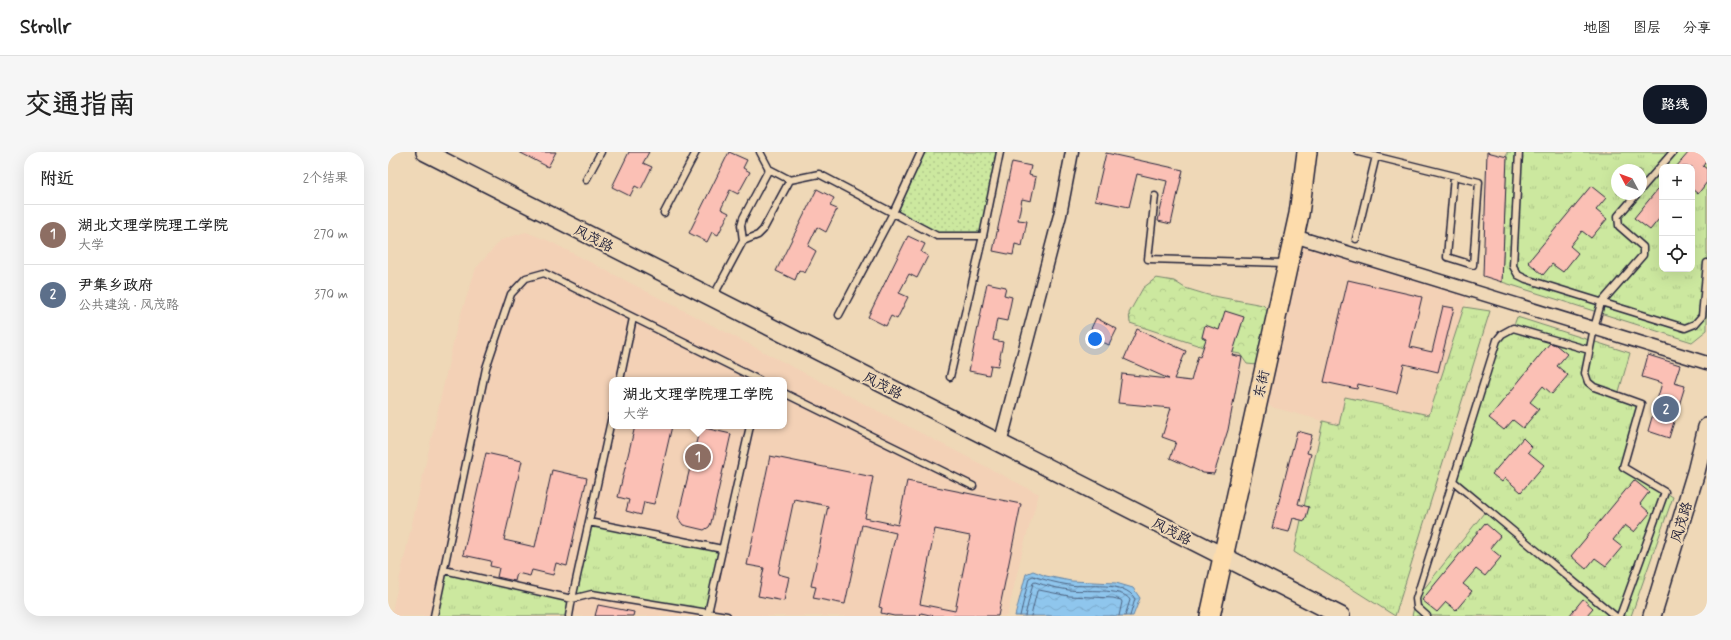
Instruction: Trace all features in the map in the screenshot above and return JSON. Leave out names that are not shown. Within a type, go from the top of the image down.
[{"type":"main road","name":"东街","points":[[1210,616],[1294,236],[1307,152]]},
{"type":"street","name":"风茂路","points":[[425,152],[1341,616]]},
{"type":"street","points":[[1000,444],[1060,215],[1072,152]]},
{"type":"street","points":[[1294,236],[1707,363]]},
{"type":"street","name":"风茂路","points":[[1652,616],[1696,472],[1707,427]]},
{"type":"lane","points":[[586,180],[601,152]]},
{"type":"lane","points":[[664,213],[696,152]]},
{"type":"lane","points":[[760,152],[769,169],[790,180],[819,174],[937,236],[983,236]]},
{"type":"lane","points":[[839,314],[893,213],[921,152]]},
{"type":"lane","points":[[950,377],[983,236],[1000,152]]},
{"type":"lane","points":[[1358,152],[1479,182],[1473,265],[1447,257],[1454,176]]},
{"type":"lane","points":[[1519,152],[1513,266],[1518,275],[1526,279],[1601,303],[1685,328],[1695,324],[1702,316],[1707,263]]},
{"type":"lane","points":[[1647,182],[1673,152]]},
{"type":"lane","points":[[1356,239],[1376,156]]},
{"type":"lane","points":[[712,298],[743,241],[741,225],[743,218],[769,169]]},
{"type":"lane","points":[[743,241],[758,236],[763,230],[790,180]]},
{"type":"lane","points":[[1155,196],[1148,259],[1288,263]]},
{"type":"lane","points":[[1620,616],[1665,492],[1623,468],[1641,404],[1594,387],[1588,382],[1584,373],[1601,303],[1643,255],[1643,247],[1619,226],[1618,216],[1632,200]]},
{"type":"lane","points":[[434,616],[486,368],[511,294],[526,278],[544,273],[753,377]]},
{"type":"lane","points":[[621,377],[633,318]]},
{"type":"lane","points":[[1427,616],[1417,607],[1416,598],[1497,340],[1502,334],[1513,328],[1589,350]]},
{"type":"lane","points":[[787,394],[973,486]]},
{"type":"lane","points":[[568,616],[609,429]]},
{"type":"lane","points":[[707,614],[749,429]]},
{"type":"lane","points":[[1453,480],[1615,616]]},
{"type":"lane","points":[[589,522],[722,549]]},
{"type":"lane","points":[[444,570],[572,599],[592,594],[707,614],[727,616]]},
{"type":"shaded area","points":[[526,232],[549,241],[1039,494],[1024,544],[1007,616],[391,616],[457,326],[476,268],[501,240]]},
{"type":"shaded area","points":[[1294,236],[1469,290],[1429,415],[1345,397],[1339,425],[1257,403]]},
{"type":"green space","points":[[921,152],[1000,152],[983,236],[937,236],[893,213]]},
{"type":"green space","points":[[1507,152],[1707,152],[1707,330],[1692,342],[1502,282]]},
{"type":"green space","points":[[1156,278],[1174,281],[1185,288],[1208,295],[1263,305],[1272,314],[1257,365],[1247,364],[1240,354],[1203,347],[1130,323],[1129,313],[1143,288]]},
{"type":"green space","points":[[1464,307],[1490,311],[1395,616],[1294,552],[1323,421],[1339,425],[1345,397],[1429,415]]},
{"type":"green space","points":[[1517,317],[1630,353],[1618,395],[1641,404],[1623,467],[1673,497],[1631,616],[1412,616],[1416,599],[1487,509],[1453,481],[1497,340],[1513,328]]},
{"type":"green space","points":[[589,522],[722,549],[708,613],[592,594],[572,599]]},
{"type":"green space","points":[[444,570],[572,599],[569,616],[434,616]]},
{"type":"water","points":[[1033,571],[1046,576],[1071,581],[1116,583],[1133,588],[1140,598],[1133,616],[1015,616],[1026,574]]},
{"type":"building","points":[[519,152],[556,152],[548,167]]},
{"type":"building","points":[[629,152],[649,152],[643,163],[652,167],[641,189],[635,186],[630,196],[612,187]]},
{"type":"building","points":[[729,152],[747,160],[743,168],[750,172],[738,194],[730,190],[721,209],[729,213],[718,235],[712,232],[707,242],[689,233]]},
{"type":"building","points":[[1487,152],[1507,157],[1502,282],[1483,276]]},
{"type":"building","points":[[1689,152],[1707,152],[1707,160],[1703,166],[1707,169],[1707,182],[1698,194],[1695,192],[1695,164],[1679,164]]},
{"type":"building","points":[[1106,153],[1183,170],[1171,224],[1158,221],[1167,181],[1137,174],[1129,207],[1095,200]]},
{"type":"building","points":[[1012,162],[1031,166],[1029,175],[1036,177],[1031,201],[1022,199],[1018,220],[1027,221],[1022,246],[1015,244],[1013,255],[993,251]]},
{"type":"building","points":[[1591,186],[1606,198],[1596,210],[1607,219],[1591,238],[1582,231],[1570,246],[1578,253],[1563,272],[1552,264],[1543,275],[1528,262]]},
{"type":"building","points":[[1659,188],[1659,219],[1650,230],[1634,218]]},
{"type":"building","points":[[817,189],[834,198],[830,206],[837,209],[826,232],[817,227],[808,246],[816,251],[805,273],[799,270],[795,280],[776,271]]},
{"type":"building","points":[[908,236],[925,244],[921,252],[928,256],[917,278],[909,274],[899,293],[908,297],[897,319],[891,316],[886,326],[868,317]]},
{"type":"building","points":[[1348,280],[1422,297],[1410,347],[1432,352],[1443,306],[1454,308],[1438,372],[1404,364],[1397,393],[1358,384],[1357,389],[1324,382]]},
{"type":"building","points":[[987,283],[1006,287],[1004,295],[1012,297],[1007,321],[997,319],[993,340],[1003,342],[998,366],[991,365],[989,375],[969,371]]},
{"type":"building","points":[[1225,311],[1244,317],[1232,355],[1242,357],[1228,430],[1214,474],[1203,473],[1170,458],[1176,442],[1162,437],[1171,408],[1118,403],[1122,374],[1169,379],[1124,359],[1137,329],[1186,351],[1174,379],[1191,381],[1198,356],[1200,357],[1206,339],[1202,337],[1205,325],[1219,330]]},
{"type":"building","points":[[1096,318],[1117,329],[1109,345],[1088,335]]},
{"type":"building","points":[[1550,343],[1556,345],[1567,354],[1557,366],[1568,375],[1552,394],[1543,386],[1530,402],[1539,409],[1523,428],[1513,420],[1504,430],[1489,418]]},
{"type":"building","points":[[1648,355],[1680,365],[1674,383],[1685,386],[1669,438],[1648,431],[1662,383],[1642,377]]},
{"type":"building","points":[[634,429],[671,429],[654,504],[644,502],[641,515],[626,511],[629,500],[618,497]]},
{"type":"building","points":[[700,429],[709,429],[731,434],[709,527],[704,530],[683,525],[678,517]]},
{"type":"building","points":[[1297,431],[1312,435],[1307,453],[1311,454],[1298,504],[1309,507],[1305,521],[1293,518],[1289,532],[1272,528]]},
{"type":"building","points":[[1523,438],[1532,447],[1528,452],[1544,465],[1521,492],[1505,478],[1502,482],[1492,474]]},
{"type":"building","points":[[486,453],[522,461],[504,540],[535,547],[552,470],[587,478],[567,566],[556,563],[553,575],[532,570],[530,576],[517,573],[515,581],[497,577],[499,568],[490,566],[491,561],[463,555]]},
{"type":"building","points":[[770,456],[873,477],[865,518],[898,525],[907,481],[1021,504],[998,616],[934,616],[921,613],[920,616],[894,616],[881,613],[882,608],[879,607],[896,533],[862,525],[845,604],[813,598],[816,587],[811,586],[828,506],[794,499],[778,574],[789,577],[784,601],[758,596],[764,568],[747,565]],"holes":[[[935,529],[970,536],[955,611],[920,604]]]},
{"type":"building","points":[[1634,480],[1649,492],[1640,504],[1650,513],[1634,532],[1625,525],[1613,540],[1622,547],[1606,566],[1595,558],[1586,569],[1571,556]]},
{"type":"building","points":[[1485,523],[1500,536],[1490,548],[1501,557],[1485,576],[1476,569],[1463,584],[1472,591],[1456,610],[1446,602],[1437,612],[1422,600]]},
{"type":"building","points":[[1583,599],[1593,608],[1586,616],[1569,616]]},
{"type":"building","points":[[598,605],[634,612],[633,616],[595,616]]},
{"type":"place","name":"尹集乡政府","points":[[1666,409]]},
{"type":"place","name":"湖北文理学院理工学院","points":[[698,457]]}]
